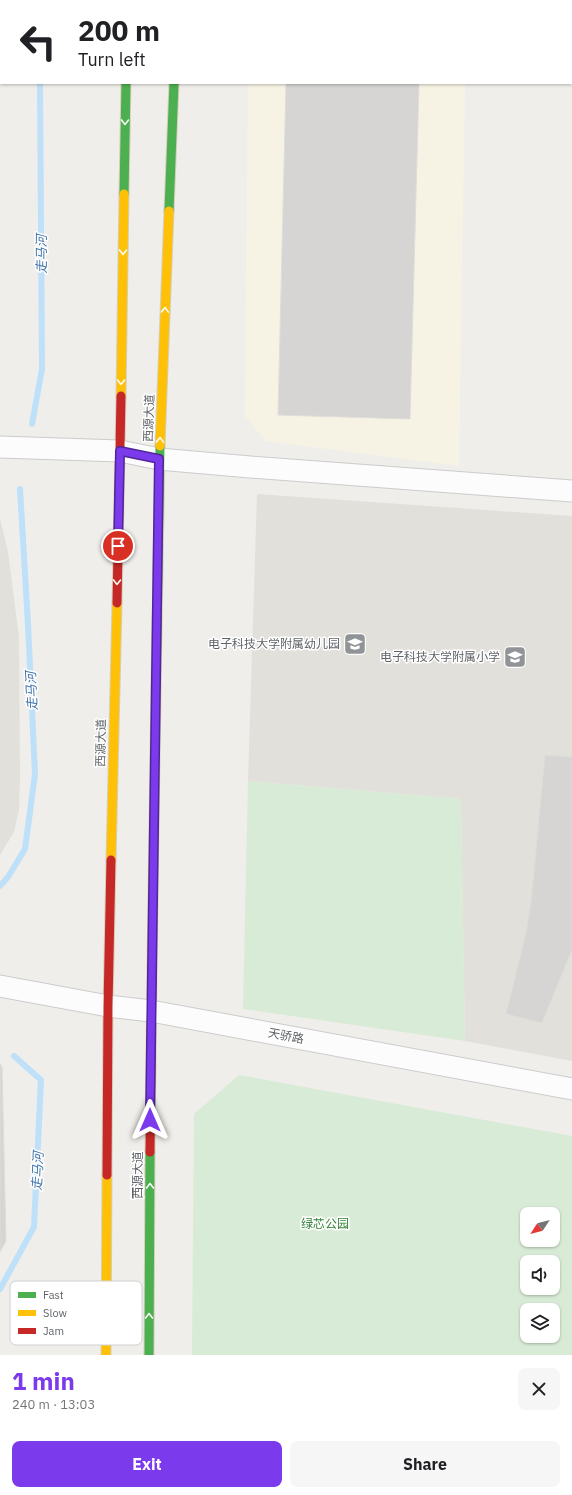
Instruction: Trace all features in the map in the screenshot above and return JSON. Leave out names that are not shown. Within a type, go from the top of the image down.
[{"type":"main road","name":"西源大道","points":[[106,1281],[108,1006],[126,84]]},
{"type":"main road","name":"西源大道","points":[[149,1355],[151,1011],[159,459],[174,84]]},
{"type":"main road","name":"西源大道","points":[[106,1345],[106,1355]]},
{"type":"street","points":[[0,447],[120,451],[159,459],[572,491]]},
{"type":"street","name":"天骄路","points":[[0,986],[108,1006],[151,1011],[572,1089]]},
{"type":"shaded area","points":[[248,84],[465,84],[459,466],[266,441],[245,416]]},
{"type":"shaded area","points":[[257,494],[572,516],[572,1061],[465,1041],[461,799],[248,781]]},
{"type":"shaded area","points":[[0,518],[8,552],[19,637],[20,778],[19,810],[14,832],[0,855]]},
{"type":"green space","points":[[248,781],[461,799],[465,1041],[243,1009]]},
{"type":"green space","name":"绿芯公园","points":[[239,1075],[572,1136],[572,1355],[192,1355],[194,1114]]},
{"type":"building","points":[[286,84],[419,84],[410,419],[278,415]]},
{"type":"building","points":[[545,755],[572,757],[572,950],[542,1023],[506,1014],[526,933],[531,902]]},
{"type":"building","points":[[0,1064],[2,1067],[6,1241],[0,1252]]},
{"type":"waterway","name":"走马河","points":[[32,424],[42,369],[40,84]]},
{"type":"waterway","name":"走马河","points":[[0,886],[8,877],[25,849],[35,774],[20,489]]},
{"type":"waterway","name":"走马河","points":[[0,1289],[34,1227],[41,1080],[14,1056]]},
{"type":"traffic: fast","points":[[124,194],[126,84]]},
{"type":"traffic: fast","points":[[169,211],[174,84]]},
{"type":"traffic: fast","points":[[156,687],[160,446]]},
{"type":"traffic: fast","points":[[149,1355],[150,1152]]},
{"type":"traffic: slow","points":[[121,396],[124,194]]},
{"type":"traffic: slow","points":[[160,446],[169,211]]},
{"type":"traffic: slow","points":[[111,860],[117,603]]},
{"type":"traffic: slow","points":[[152,966],[156,687]]},
{"type":"traffic: slow","points":[[106,1281],[107,1175]]},
{"type":"traffic: slow","points":[[106,1345],[106,1355]]},
{"type":"traffic: jam","points":[[117,603],[121,396]]},
{"type":"traffic: jam","points":[[107,1175],[111,860]]},
{"type":"traffic: jam","points":[[150,1152],[152,966]]},
{"type":"place","name":"电子科技大学附属幼儿园","points":[[355,644]]},
{"type":"place","name":"电子科技大学附属小学","points":[[515,657]]},
{"type":"route","points":[[118,546],[120,451],[159,459],[150,1120]]}]
